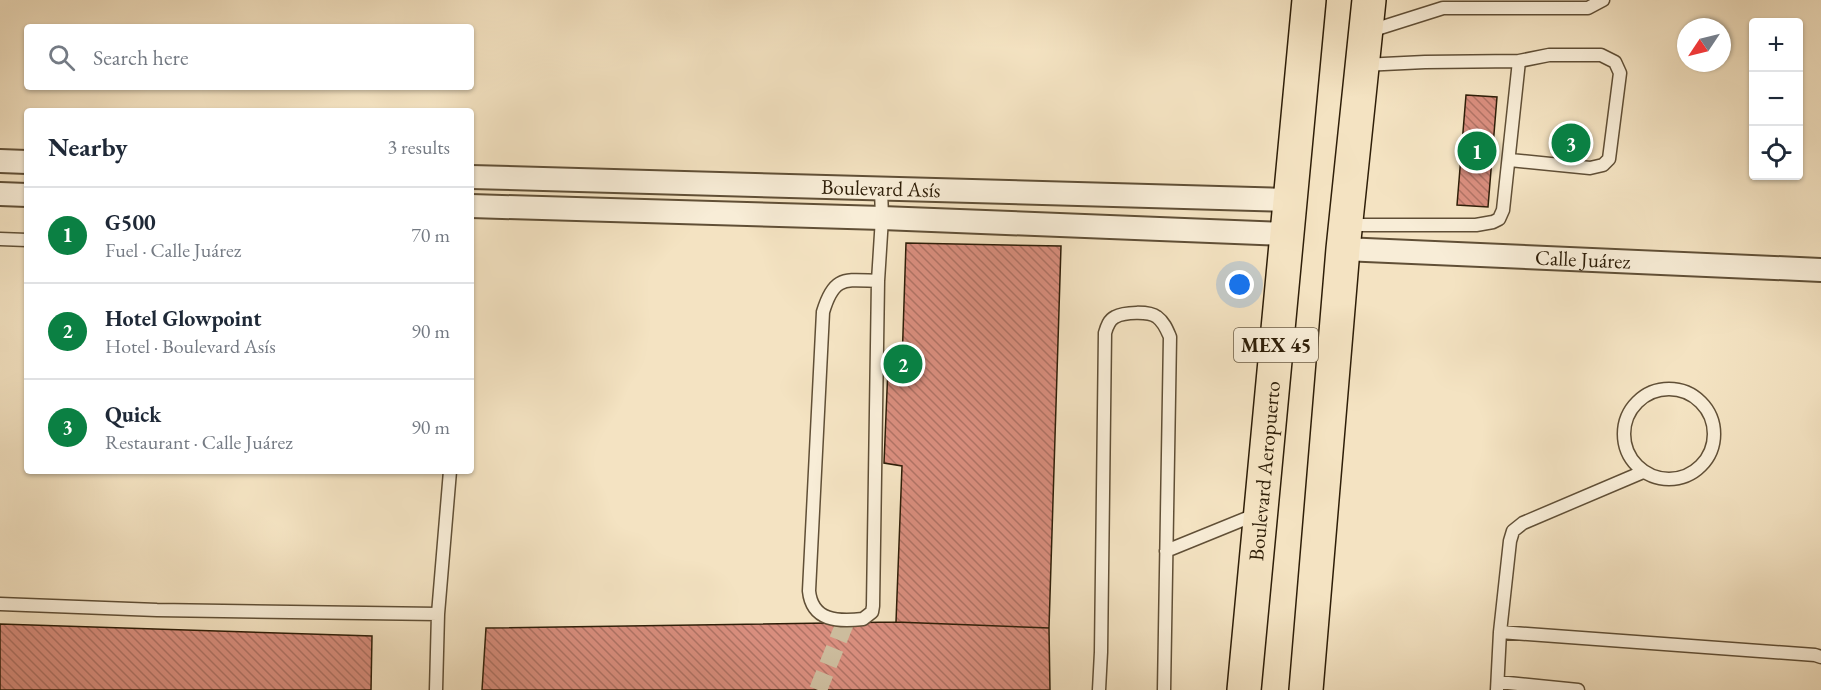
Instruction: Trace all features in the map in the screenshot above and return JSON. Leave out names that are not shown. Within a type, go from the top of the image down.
[{"type":"highway","name":"Boulevard Aeropuerto","points":[[1244,690],[1309,0]]},
{"type":"highway","name":"MEX 45","points":[[1306,690],[1344,237],[1369,0]]},
{"type":"street","points":[[0,161],[24,162]]},
{"type":"street","name":"Boulevard Asís","points":[[474,177],[1290,200]]},
{"type":"street","points":[[0,194],[24,195]]},
{"type":"street","points":[[1136,227],[1139,196]]},
{"type":"street","name":"Boulevard Asís","points":[[474,206],[882,218],[1287,234]]},
{"type":"street","name":"Calle Juárez","points":[[1344,237],[1821,270]]},
{"type":"lane","points":[[1365,49],[1454,4],[1588,8],[1603,0]]},
{"type":"lane","points":[[1365,49],[1425,62],[1519,62],[1549,55],[1601,55],[1615,62],[1620,73],[1609,159],[1603,165],[1590,168],[1510,160]]},
{"type":"lane","points":[[1344,237],[1476,225],[1499,219],[1503,210],[1510,160],[1519,62]]},
{"type":"lane","points":[[878,281],[848,280],[838,284],[831,290],[823,312],[808,591],[814,608],[826,618],[863,619],[872,612],[873,606],[881,189]]},
{"type":"lane","points":[[0,239],[24,240]]},
{"type":"lane","points":[[1099,690],[1103,347],[1108,323],[1124,314],[1153,315],[1160,319],[1170,337],[1164,690]]},
{"type":"lane","points":[[1578,690],[1497,686],[1509,541],[1513,531],[1523,524],[1643,472],[1658,478],[1674,480],[1689,475],[1702,466],[1711,453],[1715,437],[1713,422],[1706,407],[1695,396],[1681,389],[1665,388],[1649,392],[1636,401],[1623,430],[1625,446],[1632,460],[1643,472]]},
{"type":"lane","points":[[436,690],[438,614],[450,474]]},
{"type":"lane","points":[[1166,551],[1261,512]]},
{"type":"lane","points":[[0,604],[158,610],[438,614]]},
{"type":"lane","points":[[1500,632],[1821,657]]},
{"type":"building","points":[[1466,95],[1497,97],[1488,207],[1457,205]]},
{"type":"building","points":[[906,243],[1061,246],[1049,628],[896,622],[902,466],[884,463],[888,367],[902,363]]},
{"type":"building","points":[[896,622],[1049,628],[1050,690],[482,690],[486,628]]},
{"type":"building","points":[[0,624],[372,636],[371,690],[0,690]]},
{"type":"tunnel","points":[[818,690],[845,623]]},
{"type":"place","name":"Quick","points":[[1571,143]]},
{"type":"place","name":"G500","points":[[1477,151]]},
{"type":"place","name":"Hotel Glowpoint","points":[[903,364]]}]
